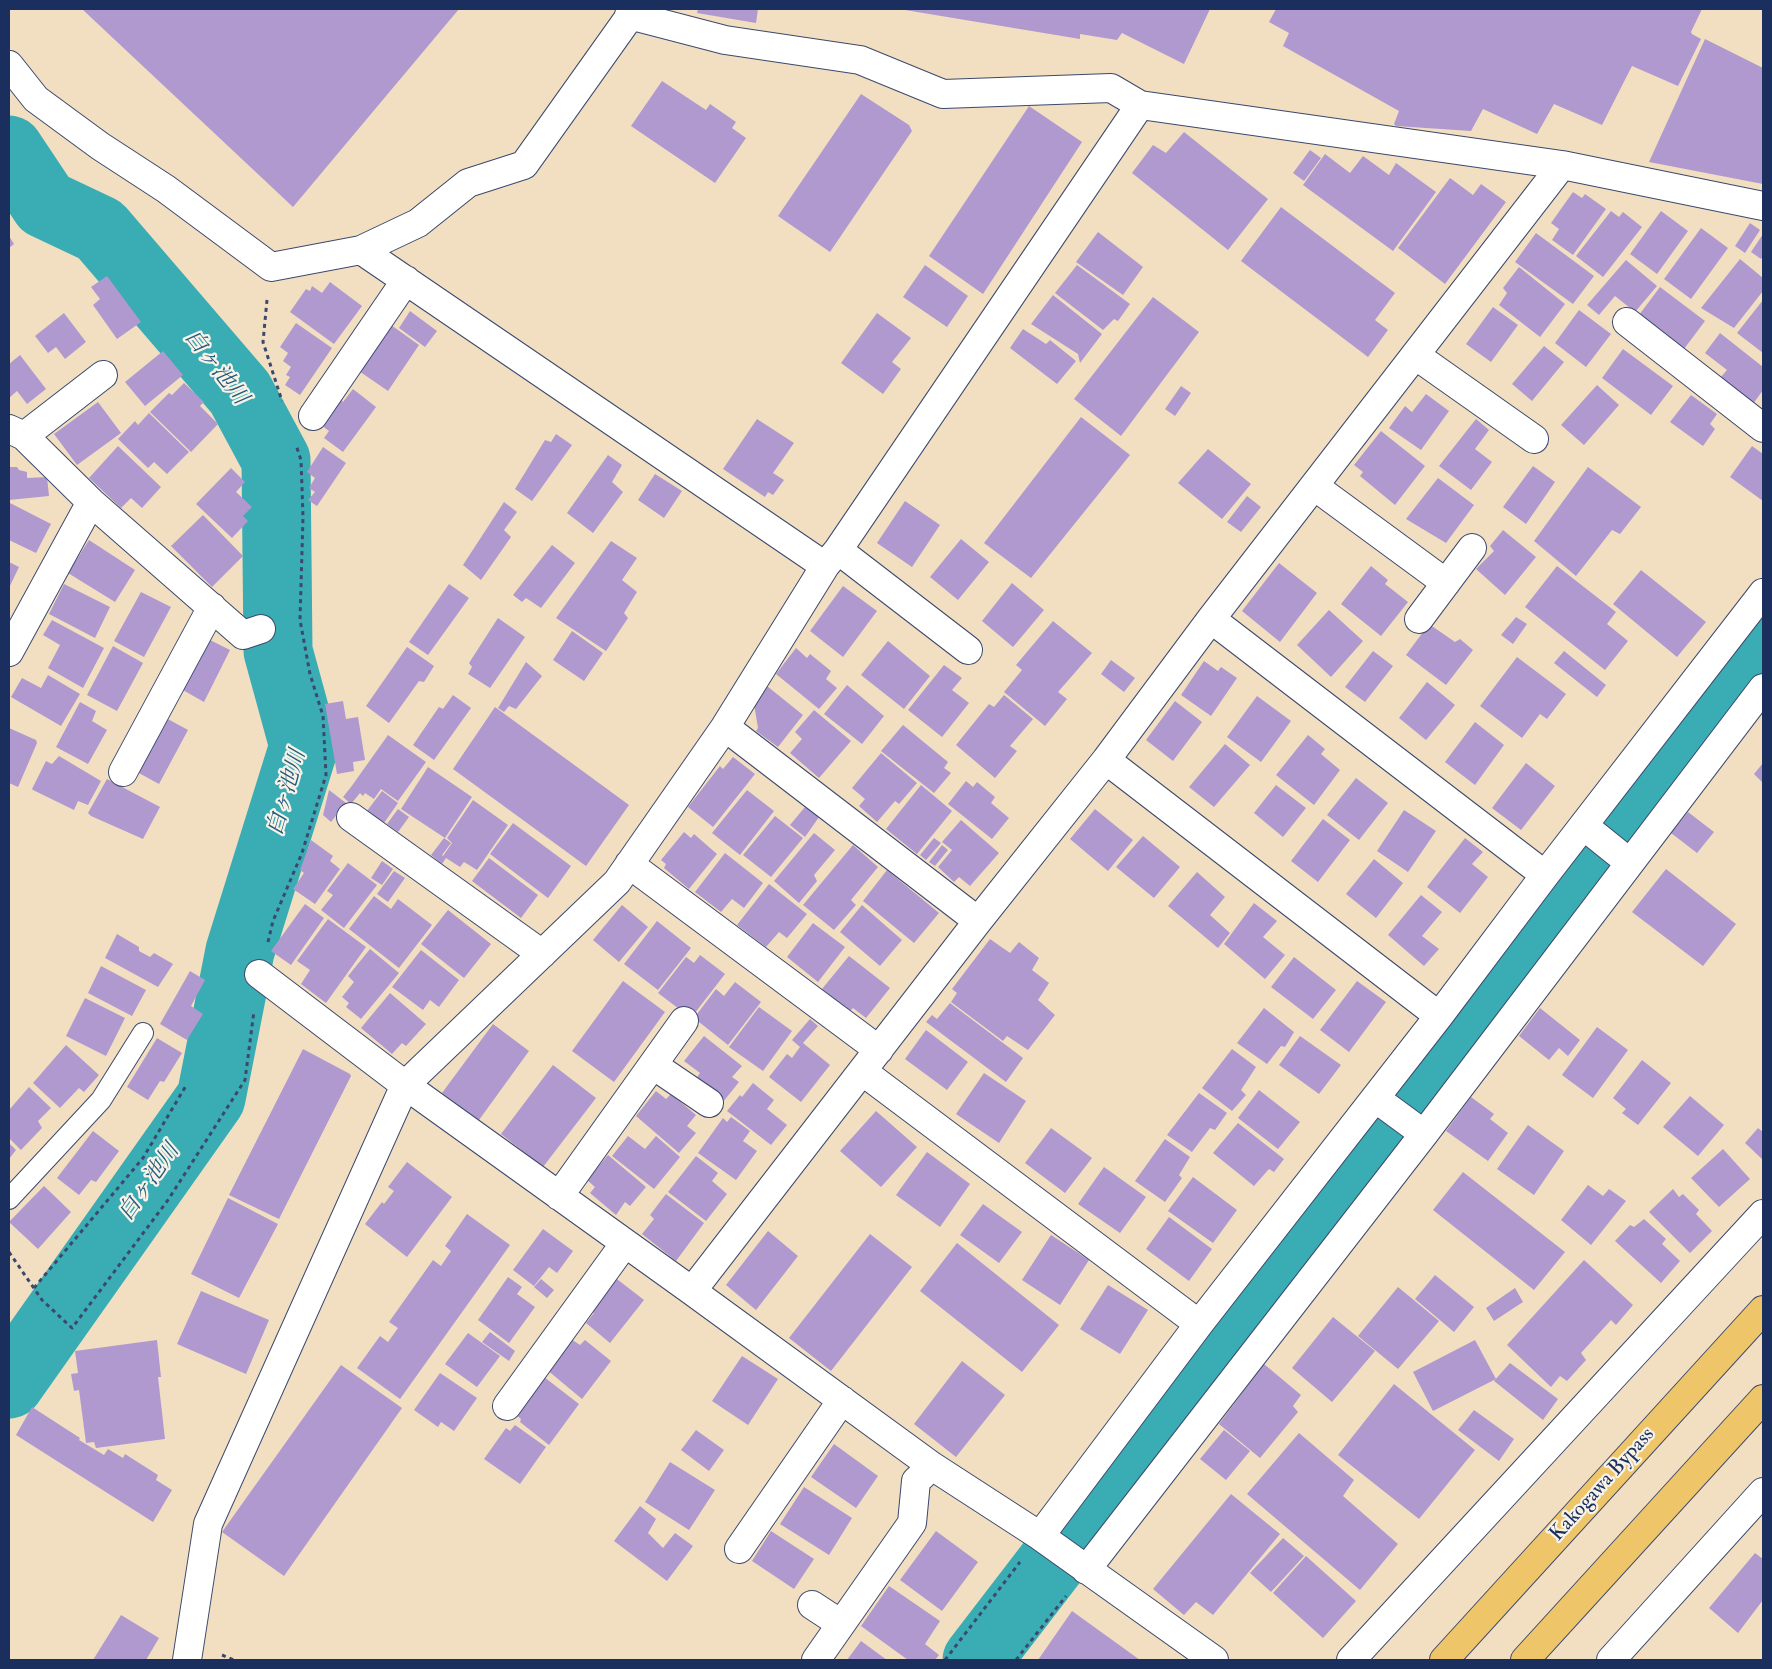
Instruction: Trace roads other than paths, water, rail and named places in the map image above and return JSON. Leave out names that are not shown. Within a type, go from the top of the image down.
[{"type":"highway","name":"Kakogawa Bypass","points":[[1444,1660],[1763,1310]]},
{"type":"highway","points":[[1525,1660],[1763,1399]]},
{"type":"street","points":[[9,65],[36,99],[100,146],[166,189],[271,267],[361,250],[418,223],[468,183],[524,165],[632,12],[725,40],[860,60],[943,94],[1111,88],[1140,105],[1562,165],[1763,206]]},
{"type":"street","points":[[186,1660],[208,1524],[404,1085],[617,882],[725,727],[831,558],[1140,105]]},
{"type":"street","points":[[692,1291],[978,921],[1106,760],[1211,619],[1562,165]]},
{"type":"street","points":[[361,250],[968,650]]},
{"type":"street","points":[[313,416],[406,280]]},
{"type":"street","points":[[1627,322],[1763,428]]},
{"type":"street","points":[[1415,355],[1534,439]]},
{"type":"street","points":[[103,376],[16,433],[91,502],[243,635],[261,629]]},
{"type":"street","points":[[1314,486],[1446,583]]},
{"type":"street","points":[[9,652],[91,502]]},
{"type":"street","points":[[1419,619],[1472,548]]},
{"type":"street","points":[[1040,1536],[1199,1324],[1376,1098],[1545,875],[1763,593]]},
{"type":"street","points":[[123,772],[212,607]]},
{"type":"street","points":[[1211,619],[1545,875]]},
{"type":"street","points":[[1086,1570],[1424,1134],[1763,688]]},
{"type":"street","points":[[725,727],[978,921]]},
{"type":"street","points":[[1106,760],[1439,1016]]},
{"type":"street","points":[[351,817],[542,954]]},
{"type":"street","points":[[1584,826],[1630,863]]},
{"type":"street","points":[[629,864],[1199,1324]]},
{"type":"street","points":[[259,974],[404,1085],[932,1466],[1040,1536],[1214,1660]]},
{"type":"street","points":[[560,1196],[684,1021]]},
{"type":"street","points":[[653,1065],[709,1103]]},
{"type":"street","points":[[1376,1098],[1424,1134]]},
{"type":"street","points":[[1351,1660],[1763,1214]]},
{"type":"street","points":[[508,1406],[625,1243]]},
{"type":"street","points":[[739,1549],[842,1400]]},
{"type":"street","points":[[816,1660],[912,1523],[916,1481],[932,1466]]},
{"type":"street","points":[[1611,1660],[1763,1492]]},
{"type":"street","points":[[812,1605],[840,1624]]},
{"type":"lane","points":[[9,1198],[101,1100],[143,1033]]},
{"type":"waterway","name":"白ヶ池川","points":[[9,150],[45,204],[100,230],[240,393],[276,460],[278,651],[304,746],[240,951],[211,1098],[9,1384]]},
{"type":"waterway","points":[[977,1660],[1763,643]]}]
